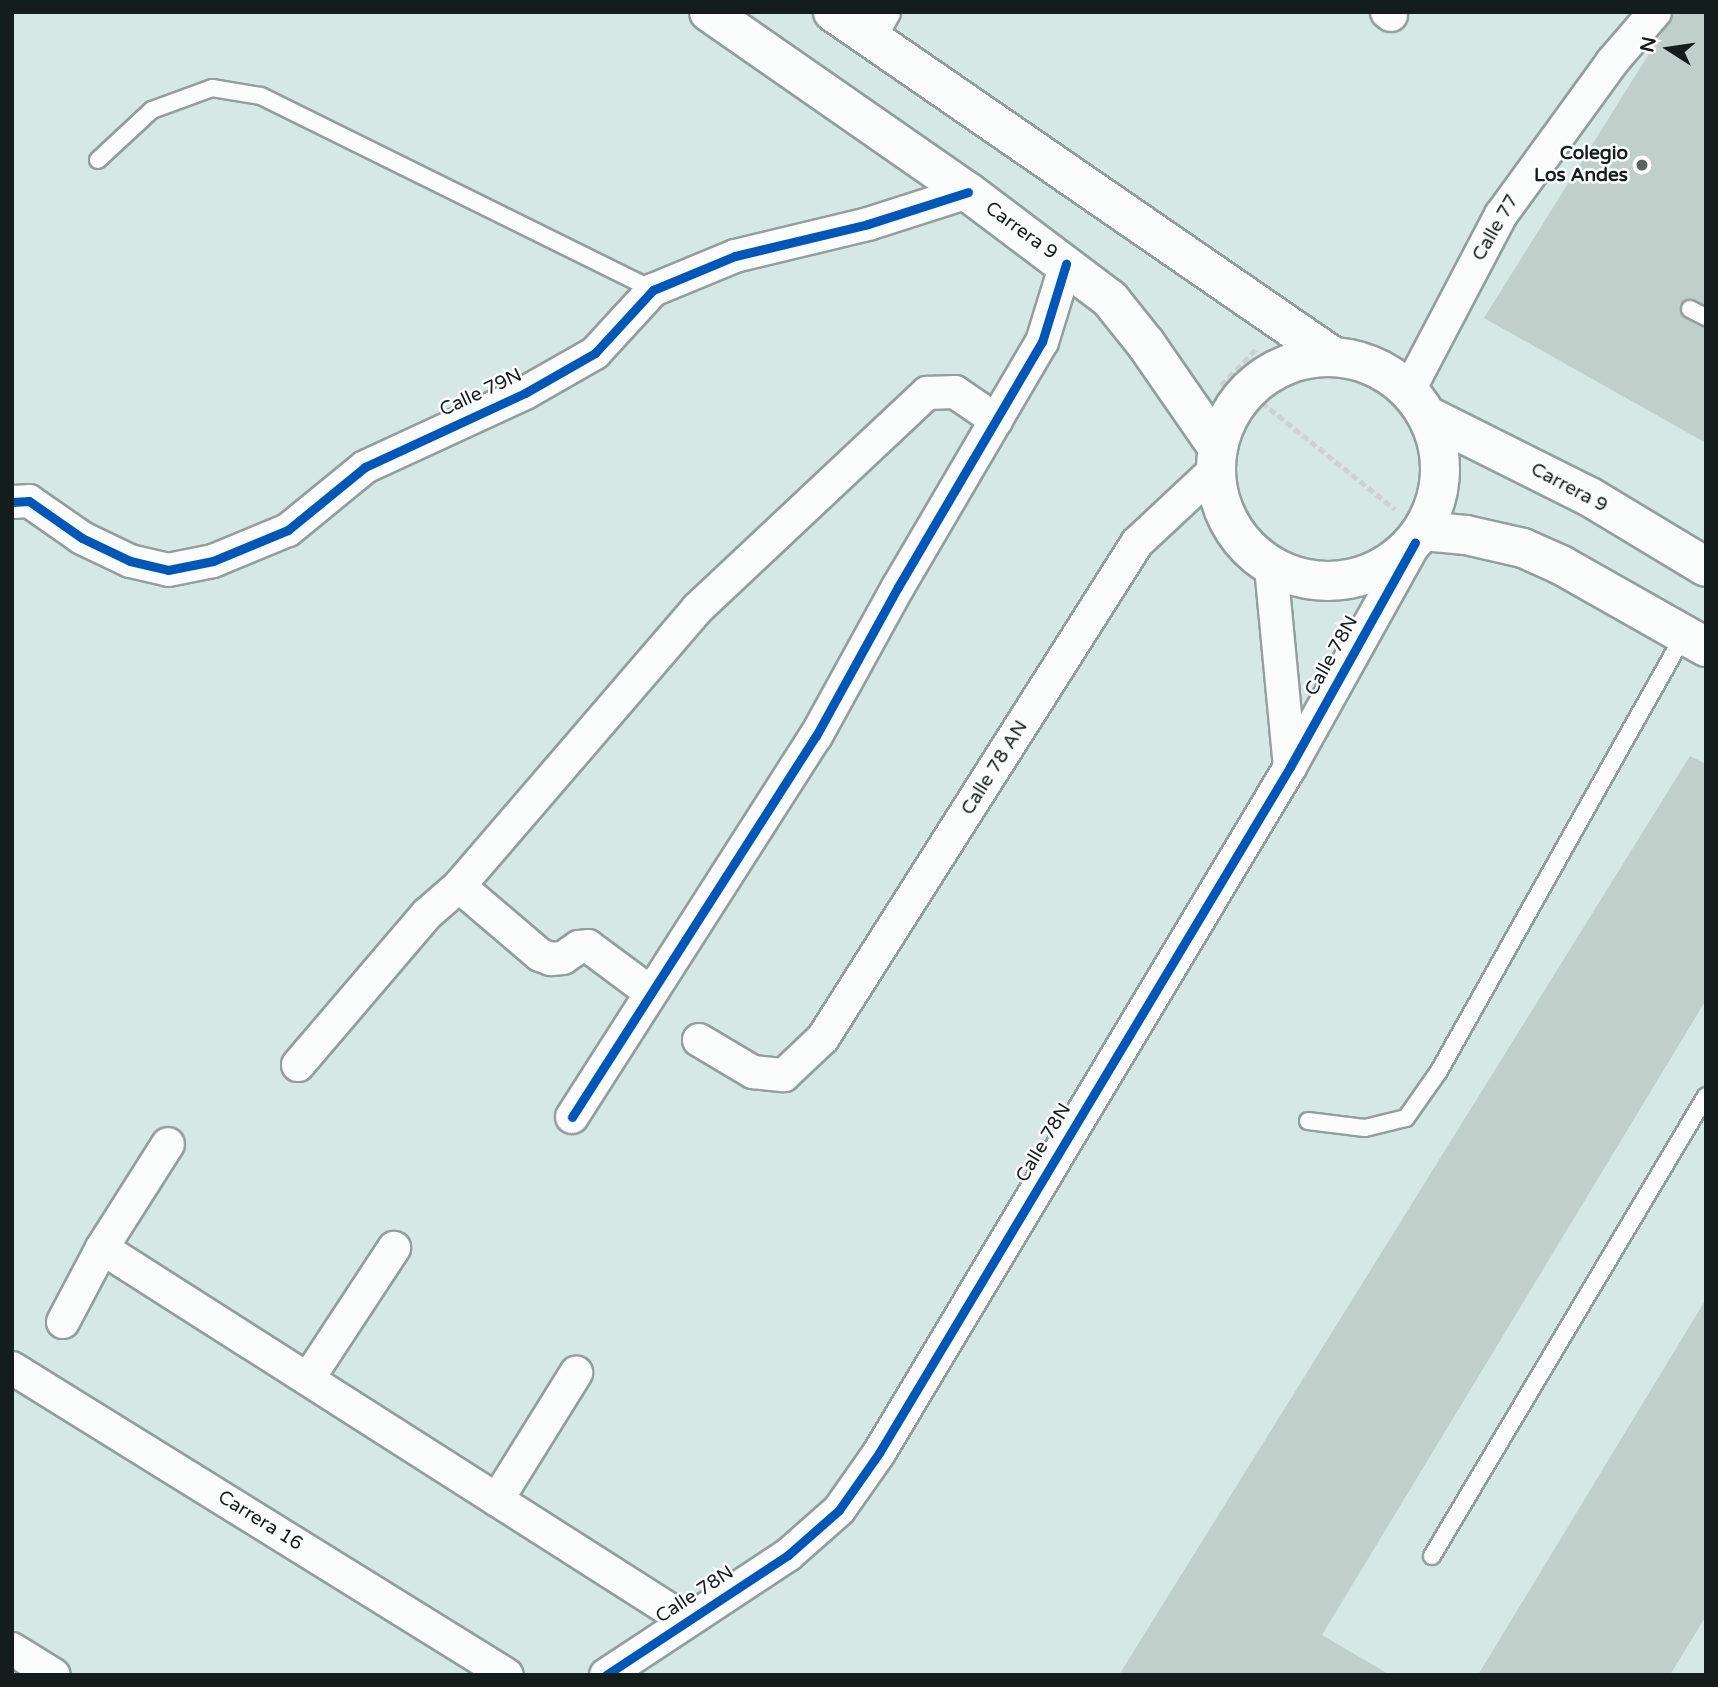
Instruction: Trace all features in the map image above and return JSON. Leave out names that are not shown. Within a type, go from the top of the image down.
[{"type":"main road","name":"Carrera 9","points":[[709,12],[968,192],[1110,299],[1146,344],[1195,414],[1217,458]]},
{"type":"main road","points":[[833,12],[877,25],[1332,356]]},
{"type":"main road","name":"Carrera 9","points":[[1332,356],[1360,361],[1387,372],[1419,403],[1590,497],[1706,567]]},
{"type":"main road","points":[[1332,356],[1300,360],[1238,384],[1228,418],[1217,458],[1220,501],[1233,531],[1270,567],[1321,583],[1373,574],[1419,537],[1439,495],[1440,454],[1419,403]]},
{"type":"main road","points":[[1419,537],[1466,535],[1523,548],[1561,565],[1695,641]]},
{"type":"street","name":"Calle 77","points":[[1419,403],[1501,215],[1612,62],[1655,12]]},
{"type":"street","name":"Calle 79N","points":[[12,502],[29,501],[82,538],[131,561],[168,570],[213,561],[288,530],[365,467],[525,393],[595,353],[653,290],[735,256],[868,224],[968,192]]},
{"type":"street","points":[[572,1117],[816,736],[898,587],[1042,342],[1066,264]]},
{"type":"street","points":[[298,1065],[427,914],[459,886],[697,609],[927,393],[956,392],[996,420]]},
{"type":"street","name":"Calle 78 AN","points":[[699,1040],[752,1072],[783,1074],[823,1038],[1137,543],[1217,458]]},
{"type":"street","name":"Calle 78N","points":[[606,1675],[788,1555],[838,1510],[863,1476],[1290,767],[1419,537]]},
{"type":"street","name":"Calle 78N","points":[[1270,567],[1290,767]]},
{"type":"street","points":[[459,886],[540,955],[551,960],[563,958],[579,947],[588,946],[650,992]]},
{"type":"street","points":[[63,1322],[102,1248],[169,1144]]},
{"type":"street","points":[[102,1248],[687,1621]]},
{"type":"street","points":[[307,1379],[394,1248]]},
{"type":"street","name":"Carrera 16","points":[[12,1368],[508,1675]]},
{"type":"street","points":[[497,1500],[576,1373]]},
{"type":"street","points":[[12,1649],[54,1675]]},
{"type":"lane","points":[[98,160],[152,110],[212,88],[261,96],[653,290]]},
{"type":"lane","points":[[1690,309],[1706,317]]},
{"type":"lane","points":[[1308,1121],[1365,1128],[1406,1118],[1439,1071],[1695,641]]},
{"type":"lane","points":[[1432,1556],[1706,1096]]},
{"type":"path","points":[[1195,414],[1238,384],[1282,322]]},
{"type":"path","points":[[1238,384],[1419,537]]},
{"type":"building","name":"Colegio Los Andes","points":[[1675,12],[1706,12],[1706,443],[1484,318]]},
{"type":"building","points":[[1690,756],[1706,764],[1706,1000],[1322,1635],[1390,1675],[1119,1675]]},
{"type":"building","points":[[1706,1299],[1706,1616],[1670,1675],[1478,1675]]},
{"type":"cycle path","points":[[12,502],[29,501],[82,538],[130,561],[168,570],[213,561],[288,530],[365,467],[525,393],[595,353],[653,290],[735,256],[868,224],[968,192]]},
{"type":"cycle path","points":[[572,1117],[816,736],[898,587],[1042,342],[1066,264]]},
{"type":"cycle path","points":[[606,1675],[788,1555],[839,1510],[879,1453],[1290,767],[1415,542]]},
{"type":"place","name":"Colegio Los Andes","points":[[1642,165]]}]
